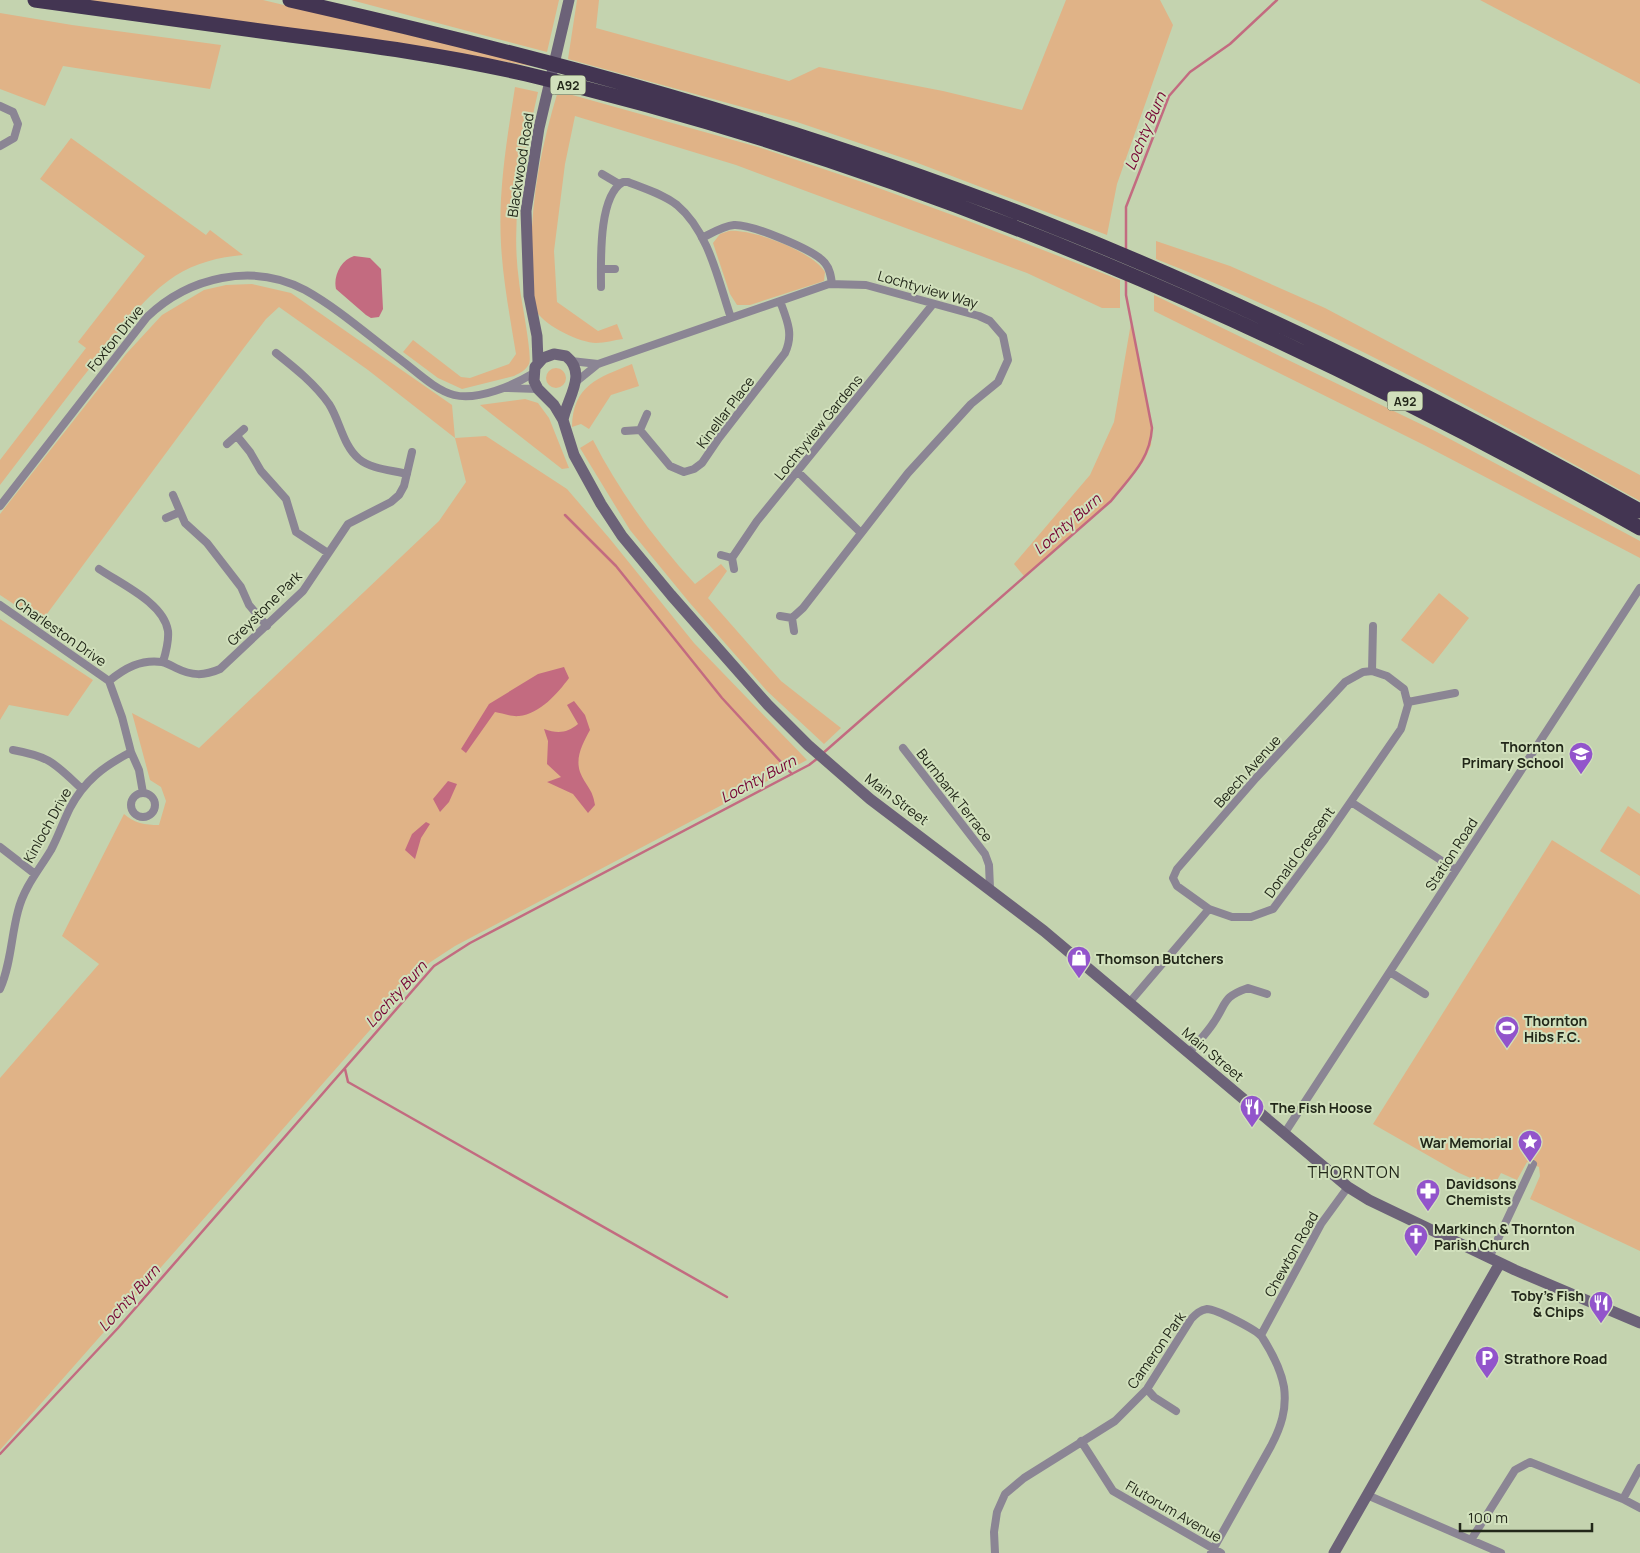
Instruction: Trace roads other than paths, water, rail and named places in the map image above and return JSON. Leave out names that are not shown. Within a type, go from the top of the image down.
[{"type":"highway","name":"A92","points":[[35,0],[366,45],[526,74],[685,117],[790,149],[1084,247]]},
{"type":"highway","name":"A92","points":[[290,0],[540,60],[687,101],[847,151],[1084,247],[1409,386],[1640,511]]},
{"type":"highway","name":"A92","points":[[1166,282],[1401,399],[1545,474],[1640,528]]},
{"type":"main road","name":"Blackwood Road","points":[[538,362],[537,336],[529,296],[525,231],[526,211],[539,128],[569,0]]},
{"type":"main road","points":[[537,336],[572,361],[577,370],[575,385],[563,420]]},
{"type":"main road","points":[[560,354],[548,355],[538,362],[534,373],[542,392],[552,397],[564,396],[575,385]]},
{"type":"main road","name":"Main Street","points":[[542,392],[563,420],[574,455],[601,504],[622,536],[768,705],[808,745],[870,799],[990,888],[1348,1187],[1369,1200],[1489,1258],[1640,1323]]},
{"type":"main road","points":[[1334,1553],[1500,1263]]},
{"type":"street","points":[[0,106],[13,112],[18,124],[14,138],[0,146]]},
{"type":"street","points":[[602,174],[620,184]]},
{"type":"street","points":[[601,287],[602,228],[615,189],[620,184],[628,182],[676,205],[694,223],[702,238],[731,318]]},
{"type":"street","points":[[702,238],[724,227],[734,225],[760,231],[803,247],[819,256],[830,269],[832,284]]},
{"type":"street","points":[[601,269],[615,269]]},
{"type":"street","name":"Foxton Drive","points":[[0,506],[147,317],[175,294],[206,281],[222,277],[264,277],[304,290],[446,392],[464,396],[505,388],[534,373]]},
{"type":"street","name":"Lochtyview Way","points":[[575,385],[598,364],[832,284],[866,285],[979,316],[990,321],[1003,336],[1008,360],[1005,371],[998,382],[970,404],[950,425],[860,532],[803,608],[792,618]]},
{"type":"street","name":"Kinellar Place","points":[[640,430],[666,462],[675,469],[690,471],[699,466],[785,353],[790,343],[790,329],[780,301]]},
{"type":"street","name":"Lochtyview Gardens","points":[[732,558],[757,521],[933,304]]},
{"type":"street","points":[[276,353],[298,370],[330,405],[351,450],[357,457],[366,464],[407,474]]},
{"type":"street","name":"Lochtyview Way","points":[[572,361],[598,364]]},
{"type":"street","name":"Foxton Drive","points":[[505,388],[542,392]]},
{"type":"street","points":[[625,431],[640,430],[647,414]]},
{"type":"street","points":[[227,444],[244,429]]},
{"type":"street","points":[[237,436],[250,452],[261,471],[286,499],[296,532],[328,554]]},
{"type":"street","name":"Greystone Park","points":[[109,681],[138,663],[163,662],[196,675],[208,674],[220,669],[303,591],[348,524],[386,505],[399,495],[407,474],[412,452]]},
{"type":"street","points":[[798,472],[860,532]]},
{"type":"street","points":[[173,495],[180,512],[191,530],[207,543],[241,587],[249,605],[267,626]]},
{"type":"street","points":[[166,518],[180,512]]},
{"type":"street","points":[[721,555],[732,558],[734,569]]},
{"type":"street","points":[[100,569],[153,605],[161,613],[168,632],[163,662]]},
{"type":"street","name":"Station Road","points":[[1284,1134],[1640,588]]},
{"type":"street","name":"Charleston Drive","points":[[0,605],[109,681],[120,710],[131,752],[140,770],[143,793]]},
{"type":"street","points":[[780,616],[792,618],[794,631]]},
{"type":"street","points":[[1373,626],[1372,671],[1387,676],[1404,689],[1408,702],[1455,693]]},
{"type":"street","name":"Beech Avenue","points":[[1209,909],[1178,886],[1173,878],[1177,869],[1256,778],[1345,682],[1363,672],[1372,671]]},
{"type":"street","name":"Donald Crescent","points":[[1209,909],[1232,918],[1251,917],[1273,909],[1401,729],[1408,702]]},
{"type":"street","name":"Burnbank Terrace","points":[[903,748],[985,854],[989,865],[990,888]]},
{"type":"street","points":[[13,750],[49,760],[82,789]]},
{"type":"street","name":"Kinloch Drive","points":[[0,989],[18,912],[28,884],[52,848],[70,807],[82,789],[108,764],[131,752]]},
{"type":"street","points":[[1350,802],[1456,870]]},
{"type":"street","points":[[0,847],[35,874]]},
{"type":"street","points":[[1129,1003],[1209,909]]},
{"type":"street","points":[[1390,972],[1425,994]]},
{"type":"street","points":[[1189,1053],[1212,1025],[1220,1008],[1230,996],[1248,988],[1267,994]]},
{"type":"street","points":[[1489,1258],[1533,1164]]},
{"type":"street","name":"Chewton Road","points":[[1260,1335],[1321,1224],[1348,1187]]},
{"type":"street","name":"Cameron Park","points":[[995,1553],[994,1532],[997,1512],[1005,1494],[1024,1478],[1114,1421],[1147,1389],[1191,1319],[1198,1312],[1206,1309],[1216,1310],[1260,1335]]},
{"type":"street","points":[[1212,1551],[1271,1446],[1280,1428],[1285,1408],[1280,1373],[1260,1335]]},
{"type":"street","points":[[1147,1389],[1154,1397],[1176,1410]]},
{"type":"street","name":"Flutorum Avenue","points":[[1081,1441],[1113,1491],[1212,1551],[1221,1553]]},
{"type":"street","points":[[1472,1540],[1515,1470],[1530,1462],[1623,1499],[1640,1508]]},
{"type":"street","points":[[1623,1499],[1640,1468]]},
{"type":"street","points":[[1367,1495],[1501,1553]]},
{"type":"waterway","name":"Lochty Burn","points":[[1126,251],[1126,207],[1169,96],[1190,72],[1230,44],[1277,0]]},
{"type":"waterway","name":"Lochty Burn","points":[[822,754],[1111,501],[1138,468],[1147,450],[1152,428],[1126,295],[1126,279]]},
{"type":"waterway","points":[[565,515],[616,566],[722,698],[792,774]]},
{"type":"waterway","name":"Lochty Burn","points":[[0,1454],[118,1328],[434,966],[470,943],[809,765],[818,758]]},
{"type":"waterway","points":[[345,1069],[348,1082],[727,1297]]},
{"type":"place","name":"Thornton Primary School","points":[[1581,775]]},
{"type":"place","name":"Thomson Butchers","points":[[1079,979]]},
{"type":"place","name":"Thornton Hibs F.C.","points":[[1507,1049]]},
{"type":"place","name":"The Fish Hoose","points":[[1252,1128]]},
{"type":"place","name":"War Memorial","points":[[1530,1163]]},
{"type":"place","name":"Davidsons Chemists","points":[[1428,1212]]},
{"type":"place","name":"Markinch & Thornton Parish Church","points":[[1416,1257]]},
{"type":"place","name":"Toby's Fish & Chips","points":[[1601,1324]]},
{"type":"place","name":"Strathore Road","points":[[1487,1379]]},
{"type":"district","name":"THORNTON","points":[[1354,1172]]}]
